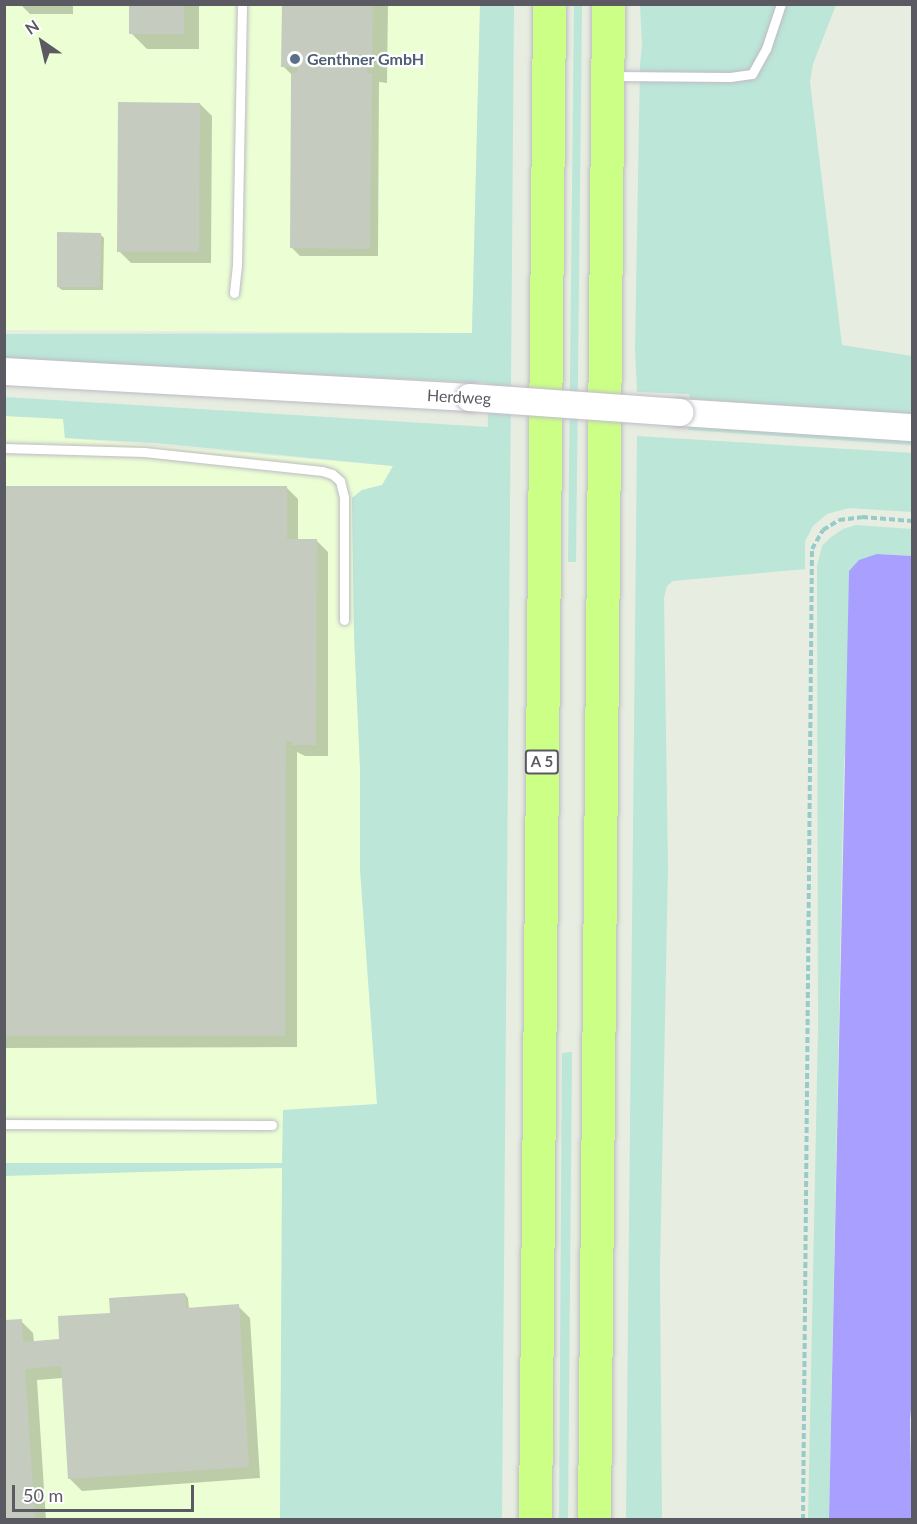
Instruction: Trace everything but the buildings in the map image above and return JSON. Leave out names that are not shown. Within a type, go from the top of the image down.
[{"type":"highway","name":"A 5","points":[[535,1520],[549,4]]},
{"type":"highway","points":[[594,1520],[608,4]]},
{"type":"main road","name":"Herdweg","points":[[4,371],[469,397],[912,426]]},
{"type":"lane","points":[[234,293],[237,265],[242,4]]},
{"type":"lane","points":[[608,76],[730,77],[752,74],[766,50],[781,4]]},
{"type":"lane","points":[[4,448],[144,452],[322,471],[332,474],[340,481],[344,497],[344,620]]},
{"type":"lane","points":[[4,1124],[272,1125]]},
{"type":"path","points":[[803,1520],[812,549],[823,531],[839,520],[862,517],[912,521]]},
{"type":"shaded area","points":[[582,4],[576,562],[568,562],[574,5]]},
{"type":"shaded area","points":[[5,5],[480,5],[472,333],[5,330]]},
{"type":"shaded area","points":[[480,5],[514,5],[502,1519],[280,1519],[282,1168],[4,1176],[5,1163],[282,1163],[283,1110],[377,1104],[360,869],[360,768],[354,635],[352,498],[362,490],[382,485],[393,466],[156,443],[65,438],[63,419],[5,416],[5,397],[488,427],[487,383],[5,360],[5,334],[472,333]]},
{"type":"shaded area","points":[[640,5],[836,5],[813,64],[810,82],[842,345],[912,356],[912,414],[690,399],[689,394],[637,392],[635,349],[642,45]]},
{"type":"shaded area","points":[[5,416],[63,419],[65,438],[393,466],[382,485],[362,490],[352,498],[354,635],[360,768],[360,869],[377,1104],[283,1110],[280,1519],[5,1520]]},
{"type":"shaded area","points":[[688,426],[912,439],[912,445],[688,430]]},
{"type":"shaded area","points":[[637,436],[912,453],[912,512],[849,508],[827,514],[813,526],[805,541],[805,569],[673,581],[667,586],[664,598],[668,868],[660,1271],[662,1520],[626,1519]]},
{"type":"shaded area","points":[[856,525],[912,529],[912,556],[877,554],[844,761],[829,1519],[808,1520],[818,1029],[817,566],[822,546],[843,529]]},
{"type":"shaded area","points":[[877,554],[912,556],[912,1399],[910,1420],[912,1519],[829,1520],[849,571],[859,560]]},
{"type":"shaded area","points":[[572,1052],[568,1519],[559,1520],[562,1053]]},
{"type":"place","name":"Genthner GmbH","points":[[295,59]]}]
